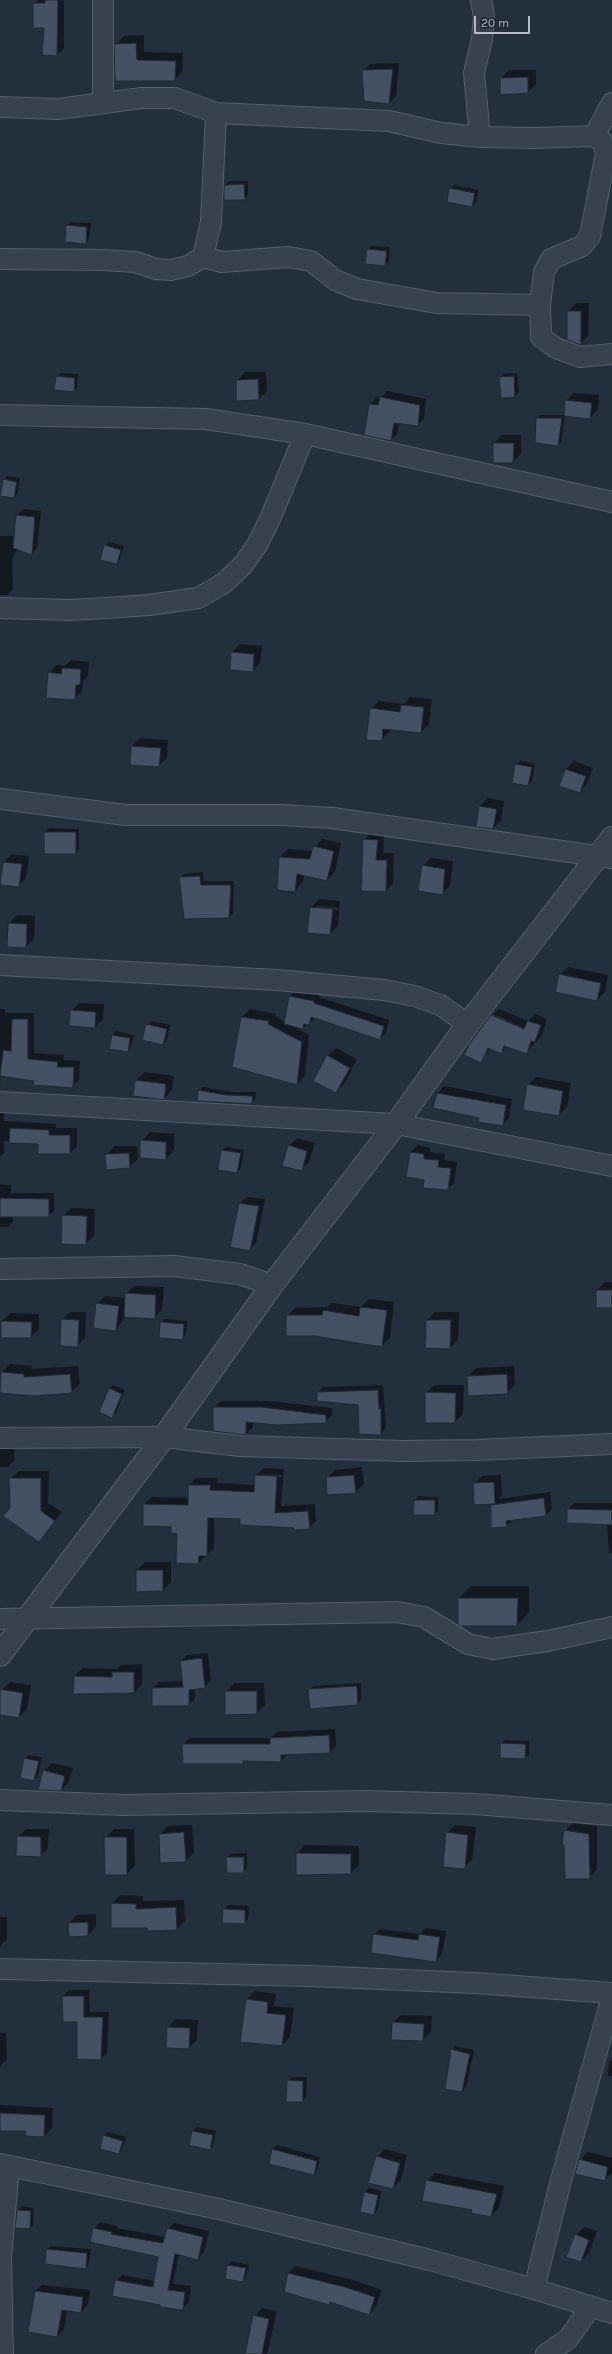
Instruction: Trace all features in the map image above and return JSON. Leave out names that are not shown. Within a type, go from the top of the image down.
[{"type":"street","points":[[103,0],[103,102]]},
{"type":"street","points":[[480,137],[474,73],[482,39],[484,16],[481,0]]},
{"type":"street","points":[[0,107],[58,109],[142,98],[175,98],[216,113],[389,121],[441,133],[480,137],[535,138],[594,136],[602,141],[606,153],[590,236],[582,246],[551,259],[544,272],[540,305],[541,337],[556,348],[580,357],[612,354]]},
{"type":"street","points":[[594,136],[612,103]]},
{"type":"street","points":[[203,257],[211,222],[216,113]]},
{"type":"street","points":[[0,259],[103,260],[135,262],[156,269],[172,270],[188,266],[203,257],[222,262],[242,262],[288,257],[311,261],[335,280],[357,289],[437,303],[540,305]]},
{"type":"street","points":[[0,415],[206,419],[305,434],[612,502]]},
{"type":"street","points":[[0,608],[54,610],[149,606],[198,598],[224,583],[243,565],[257,545],[270,519],[305,434]]},
{"type":"street","points":[[0,799],[126,816],[282,815],[332,818],[605,857]]},
{"type":"street","points":[[0,1655],[164,1437],[272,1285],[396,1124],[468,1024],[605,857],[612,838]]},
{"type":"street","points":[[0,965],[277,980],[384,990],[415,996],[440,1005],[468,1024]]},
{"type":"street","points":[[0,1102],[396,1124],[612,1166]]},
{"type":"street","points":[[0,1269],[174,1266],[240,1274],[272,1285]]},
{"type":"street","points":[[0,1438],[164,1437],[240,1446],[403,1451],[477,1450],[612,1444]]},
{"type":"street","points":[[0,1619],[397,1612],[424,1617],[468,1644],[492,1649],[548,1641],[612,1627]]},
{"type":"street","points":[[0,1800],[124,1805],[364,1801],[475,1804],[612,1816]]},
{"type":"street","points":[[0,1969],[317,1976],[475,1983],[612,1993]]},
{"type":"street","points":[[534,2289],[561,2180],[612,1997]]},
{"type":"street","points":[[3,2354],[1,2258],[4,2165],[219,2209],[430,2260],[534,2289],[612,2314]]},
{"type":"street","points":[[546,2354],[568,2347],[590,2308]]},
{"type":"building","points":[[45,0],[58,0],[57,56],[42,55],[44,28],[33,28],[33,3],[45,3]]},
{"type":"building","points":[[136,43],[137,60],[176,61],[175,81],[115,81],[114,44]]},
{"type":"building","points":[[393,69],[389,104],[364,101],[362,70]]},
{"type":"building","points":[[528,77],[528,93],[500,95],[500,78]]},
{"type":"building","points":[[244,184],[245,200],[224,200],[224,185]]},
{"type":"building","points":[[449,188],[475,193],[472,207],[447,202]]},
{"type":"building","points":[[66,225],[87,227],[86,244],[65,242]]},
{"type":"building","points":[[367,249],[387,251],[385,266],[365,264]]},
{"type":"building","points":[[567,311],[581,311],[581,345],[567,340]]},
{"type":"building","points":[[56,376],[75,378],[74,392],[54,390]]},
{"type":"building","points":[[514,376],[515,397],[501,398],[499,377]]},
{"type":"building","points":[[258,379],[259,400],[236,401],[236,380]]},
{"type":"building","points":[[380,397],[420,405],[418,426],[394,423],[391,441],[364,435],[369,404],[378,405]]},
{"type":"building","points":[[565,400],[592,403],[590,419],[564,416]]},
{"type":"building","points":[[536,418],[562,418],[558,446],[535,443]]},
{"type":"building","points":[[493,443],[514,443],[513,463],[493,463]]},
{"type":"building","points":[[3,479],[17,482],[14,498],[0,496]]},
{"type":"building","points":[[16,515],[35,517],[32,555],[13,548]]},
{"type":"building","points":[[104,545],[121,550],[117,564],[100,560]]},
{"type":"building","points":[[231,652],[254,654],[253,672],[230,670]]},
{"type":"building","points":[[62,668],[81,669],[80,685],[76,685],[75,700],[46,698],[48,672],[61,674]]},
{"type":"building","points":[[401,705],[424,707],[421,733],[383,729],[382,741],[366,740],[370,708],[400,712]]},
{"type":"building","points":[[131,746],[161,748],[159,767],[130,765]]},
{"type":"building","points":[[515,764],[532,767],[528,786],[512,783]]},
{"type":"building","points":[[565,769],[586,776],[580,793],[559,786]]},
{"type":"building","points":[[479,806],[497,809],[493,829],[476,827]]},
{"type":"building","points":[[44,832],[76,832],[76,854],[44,854]]},
{"type":"building","points":[[363,839],[378,840],[376,860],[387,860],[386,892],[361,891]]},
{"type":"building","points":[[313,846],[334,851],[327,881],[297,874],[295,892],[277,890],[279,857],[310,859]]},
{"type":"building","points":[[3,862],[22,864],[19,887],[0,885]]},
{"type":"building","points":[[422,865],[445,869],[443,895],[418,891]]},
{"type":"building","points":[[200,876],[201,885],[231,885],[229,918],[184,919],[179,877]]},
{"type":"building","points":[[310,907],[333,909],[330,935],[307,933]]},
{"type":"building","points":[[8,923],[27,924],[26,948],[7,947]]},
{"type":"building","points":[[559,974],[601,983],[597,1001],[555,992]]},
{"type":"building","points":[[289,996],[314,1001],[314,1003],[384,1026],[380,1040],[311,1017],[309,1025],[304,1024],[303,1029],[284,1024]]},
{"type":"building","points":[[70,1010],[96,1012],[95,1028],[69,1026]]},
{"type":"building","points":[[491,1015],[524,1029],[527,1021],[541,1025],[535,1042],[531,1041],[527,1054],[504,1046],[501,1054],[488,1048],[481,1063],[464,1055],[470,1043]]},
{"type":"building","points":[[241,1017],[269,1021],[268,1024],[302,1042],[297,1085],[232,1067]]},
{"type":"building","points":[[12,1019],[28,1019],[28,1059],[58,1062],[57,1067],[74,1067],[73,1088],[33,1085],[34,1081],[0,1076],[3,1050],[11,1051]]},
{"type":"building","points":[[146,1024],[167,1029],[163,1045],[142,1040]]},
{"type":"building","points":[[112,1035],[130,1038],[128,1052],[109,1049]]},
{"type":"building","points":[[327,1055],[350,1068],[336,1093],[313,1081]]},
{"type":"building","points":[[135,1080],[166,1084],[164,1100],[133,1096]]},
{"type":"building","points":[[527,1084],[563,1091],[559,1116],[523,1110]]},
{"type":"building","points":[[198,1090],[226,1095],[253,1096],[252,1104],[197,1101]]},
{"type":"building","points":[[437,1093],[506,1105],[503,1126],[478,1122],[479,1118],[433,1108]]},
{"type":"building","points":[[10,1128],[49,1130],[49,1135],[70,1135],[70,1154],[38,1154],[38,1144],[9,1143]]},
{"type":"building","points":[[140,1140],[166,1142],[166,1160],[140,1158]]},
{"type":"building","points":[[288,1145],[307,1151],[302,1171],[282,1166]]},
{"type":"building","points":[[221,1150],[241,1153],[237,1173],[218,1170]]},
{"type":"building","points":[[410,1152],[424,1154],[424,1159],[439,1160],[438,1167],[451,1168],[448,1190],[423,1188],[424,1180],[406,1177]]},
{"type":"building","points":[[129,1153],[130,1168],[106,1170],[105,1154]]},
{"type":"building","points":[[0,1198],[49,1199],[49,1217],[0,1217]]},
{"type":"building","points":[[239,1203],[259,1206],[250,1251],[230,1247]]},
{"type":"building","points":[[62,1215],[87,1216],[86,1245],[61,1244]]},
{"type":"building","points":[[596,1290],[612,1290],[612,1308],[596,1308]]},
{"type":"building","points":[[125,1293],[156,1295],[155,1319],[124,1317]]},
{"type":"building","points":[[96,1303],[119,1306],[116,1331],[93,1328]]},
{"type":"building","points":[[360,1307],[387,1310],[382,1347],[315,1336],[286,1336],[286,1315],[322,1315],[323,1310],[359,1316]]},
{"type":"building","points":[[61,1319],[79,1320],[78,1347],[60,1346]]},
{"type":"building","points":[[426,1320],[451,1320],[450,1349],[425,1348]]},
{"type":"building","points":[[1,1321],[32,1322],[31,1338],[1,1338]]},
{"type":"building","points":[[160,1322],[184,1324],[183,1340],[159,1338]]},
{"type":"building","points":[[1,1372],[24,1374],[24,1377],[70,1374],[72,1393],[34,1396],[0,1393]]},
{"type":"building","points":[[507,1374],[508,1394],[468,1396],[467,1376]]},
{"type":"building","points":[[109,1388],[122,1394],[112,1418],[99,1412]]},
{"type":"building","points":[[378,1390],[379,1409],[381,1409],[381,1435],[359,1434],[358,1405],[317,1401],[317,1392]]},
{"type":"building","points":[[425,1392],[456,1393],[455,1423],[425,1423]]},
{"type":"building","points":[[213,1407],[261,1407],[326,1415],[326,1423],[278,1425],[246,1422],[246,1435],[213,1431]]},
{"type":"building","points":[[255,1475],[277,1476],[275,1513],[308,1511],[310,1529],[294,1530],[294,1528],[240,1525],[240,1519],[208,1518],[207,1556],[199,1556],[198,1564],[176,1563],[177,1534],[171,1533],[171,1527],[143,1526],[143,1504],[188,1505],[188,1485],[211,1485],[210,1490],[254,1492]]},
{"type":"building","points":[[354,1475],[356,1493],[327,1495],[326,1477]]},
{"type":"building","points":[[9,1478],[41,1478],[41,1511],[55,1521],[39,1542],[3,1516],[10,1508]]},
{"type":"building","points":[[494,1482],[495,1504],[474,1505],[473,1483]]},
{"type":"building","points":[[544,1498],[546,1516],[506,1521],[507,1527],[491,1528],[491,1505]]},
{"type":"building","points":[[414,1500],[435,1500],[435,1515],[413,1515]]},
{"type":"building","points":[[567,1509],[612,1510],[612,1525],[567,1523]]},
{"type":"building","points":[[136,1570],[163,1570],[163,1591],[136,1592]]},
{"type":"building","points":[[458,1598],[518,1598],[517,1626],[460,1626],[458,1624]]},
{"type":"building","points":[[202,1658],[205,1688],[189,1690],[189,1706],[152,1706],[152,1688],[183,1687],[180,1661]]},
{"type":"building","points":[[112,1672],[134,1672],[134,1693],[73,1694],[74,1676],[112,1677]]},
{"type":"building","points":[[357,1686],[358,1705],[310,1709],[308,1689]]},
{"type":"building","points":[[0,1689],[23,1693],[19,1718],[0,1715]]},
{"type":"building","points":[[225,1691],[257,1691],[257,1714],[225,1715]]},
{"type":"building","points":[[329,1735],[330,1753],[281,1755],[281,1762],[243,1761],[243,1764],[183,1764],[182,1744],[270,1744],[270,1738]]},
{"type":"building","points":[[500,1743],[526,1744],[525,1759],[500,1758]]},
{"type":"building","points":[[24,1758],[39,1761],[34,1781],[20,1778]]},
{"type":"building","points":[[43,1770],[65,1776],[61,1791],[38,1790]]},
{"type":"building","points":[[564,1830],[589,1834],[590,1879],[565,1879],[564,1845],[562,1844]]},
{"type":"building","points":[[184,1832],[186,1862],[160,1863],[159,1834]]},
{"type":"building","points":[[446,1832],[468,1835],[465,1869],[443,1867]]},
{"type":"building","points":[[17,1836],[41,1837],[41,1857],[16,1856]]},
{"type":"building","points":[[104,1837],[127,1837],[127,1875],[105,1875]]},
{"type":"building","points":[[296,1853],[351,1854],[351,1874],[296,1875]]},
{"type":"building","points":[[226,1857],[244,1857],[244,1873],[227,1873]]},
{"type":"building","points":[[111,1903],[136,1904],[136,1909],[176,1907],[177,1930],[148,1931],[147,1928],[111,1928]]},
{"type":"building","points":[[223,1909],[245,1910],[245,1924],[222,1923]]},
{"type":"building","points":[[88,1922],[88,1936],[69,1937],[68,1923]]},
{"type":"building","points":[[373,1934],[418,1940],[419,1934],[440,1937],[436,1962],[371,1953]]},
{"type":"building","points":[[62,1996],[84,1996],[84,2017],[103,2017],[101,2060],[77,2059],[77,2022],[63,2022]]},
{"type":"building","points":[[246,1999],[268,2002],[267,2013],[286,2015],[282,2046],[240,2042]]},
{"type":"building","points":[[392,2022],[424,2024],[423,2041],[391,2040]]},
{"type":"building","points":[[167,2027],[190,2028],[189,2049],[166,2048]]},
{"type":"building","points":[[451,2049],[470,2054],[462,2092],[445,2089]]},
{"type":"building","points":[[287,2080],[303,2081],[303,2102],[286,2102]]},
{"type":"building","points":[[0,2113],[45,2115],[44,2137],[25,2136],[26,2131],[0,2131]]},
{"type":"building","points":[[192,2131],[213,2135],[210,2150],[189,2145]]},
{"type":"building","points":[[103,2135],[123,2141],[119,2154],[100,2149]]},
{"type":"building","points":[[272,2149],[317,2161],[314,2175],[269,2164]]},
{"type":"building","points":[[376,2156],[400,2163],[393,2189],[368,2183]]},
{"type":"building","points":[[579,2159],[608,2167],[605,2181],[575,2174]]},
{"type":"building","points":[[426,2180],[497,2194],[491,2217],[471,2213],[472,2210],[422,2201]]},
{"type":"building","points":[[364,2192],[378,2195],[374,2215],[360,2212]]},
{"type":"building","points":[[17,2210],[31,2211],[30,2229],[15,2228]]},
{"type":"building","points":[[93,2228],[112,2232],[111,2234],[163,2243],[167,2228],[203,2237],[198,2260],[175,2254],[168,2290],[185,2292],[183,2310],[160,2307],[160,2305],[112,2296],[115,2280],[153,2287],[158,2257],[90,2242]]},
{"type":"building","points":[[575,2234],[589,2240],[581,2262],[566,2257]]},
{"type":"building","points":[[46,2249],[87,2253],[86,2269],[45,2264]]},
{"type":"building","points":[[227,2265],[246,2268],[243,2282],[225,2279]]},
{"type":"building","points":[[288,2273],[345,2287],[375,2297],[369,2315],[330,2302],[329,2305],[284,2292]]},
{"type":"building","points":[[35,2291],[83,2297],[81,2313],[62,2310],[57,2337],[28,2332]]},
{"type":"building","points":[[253,2315],[269,2319],[262,2354],[245,2354]]}]
